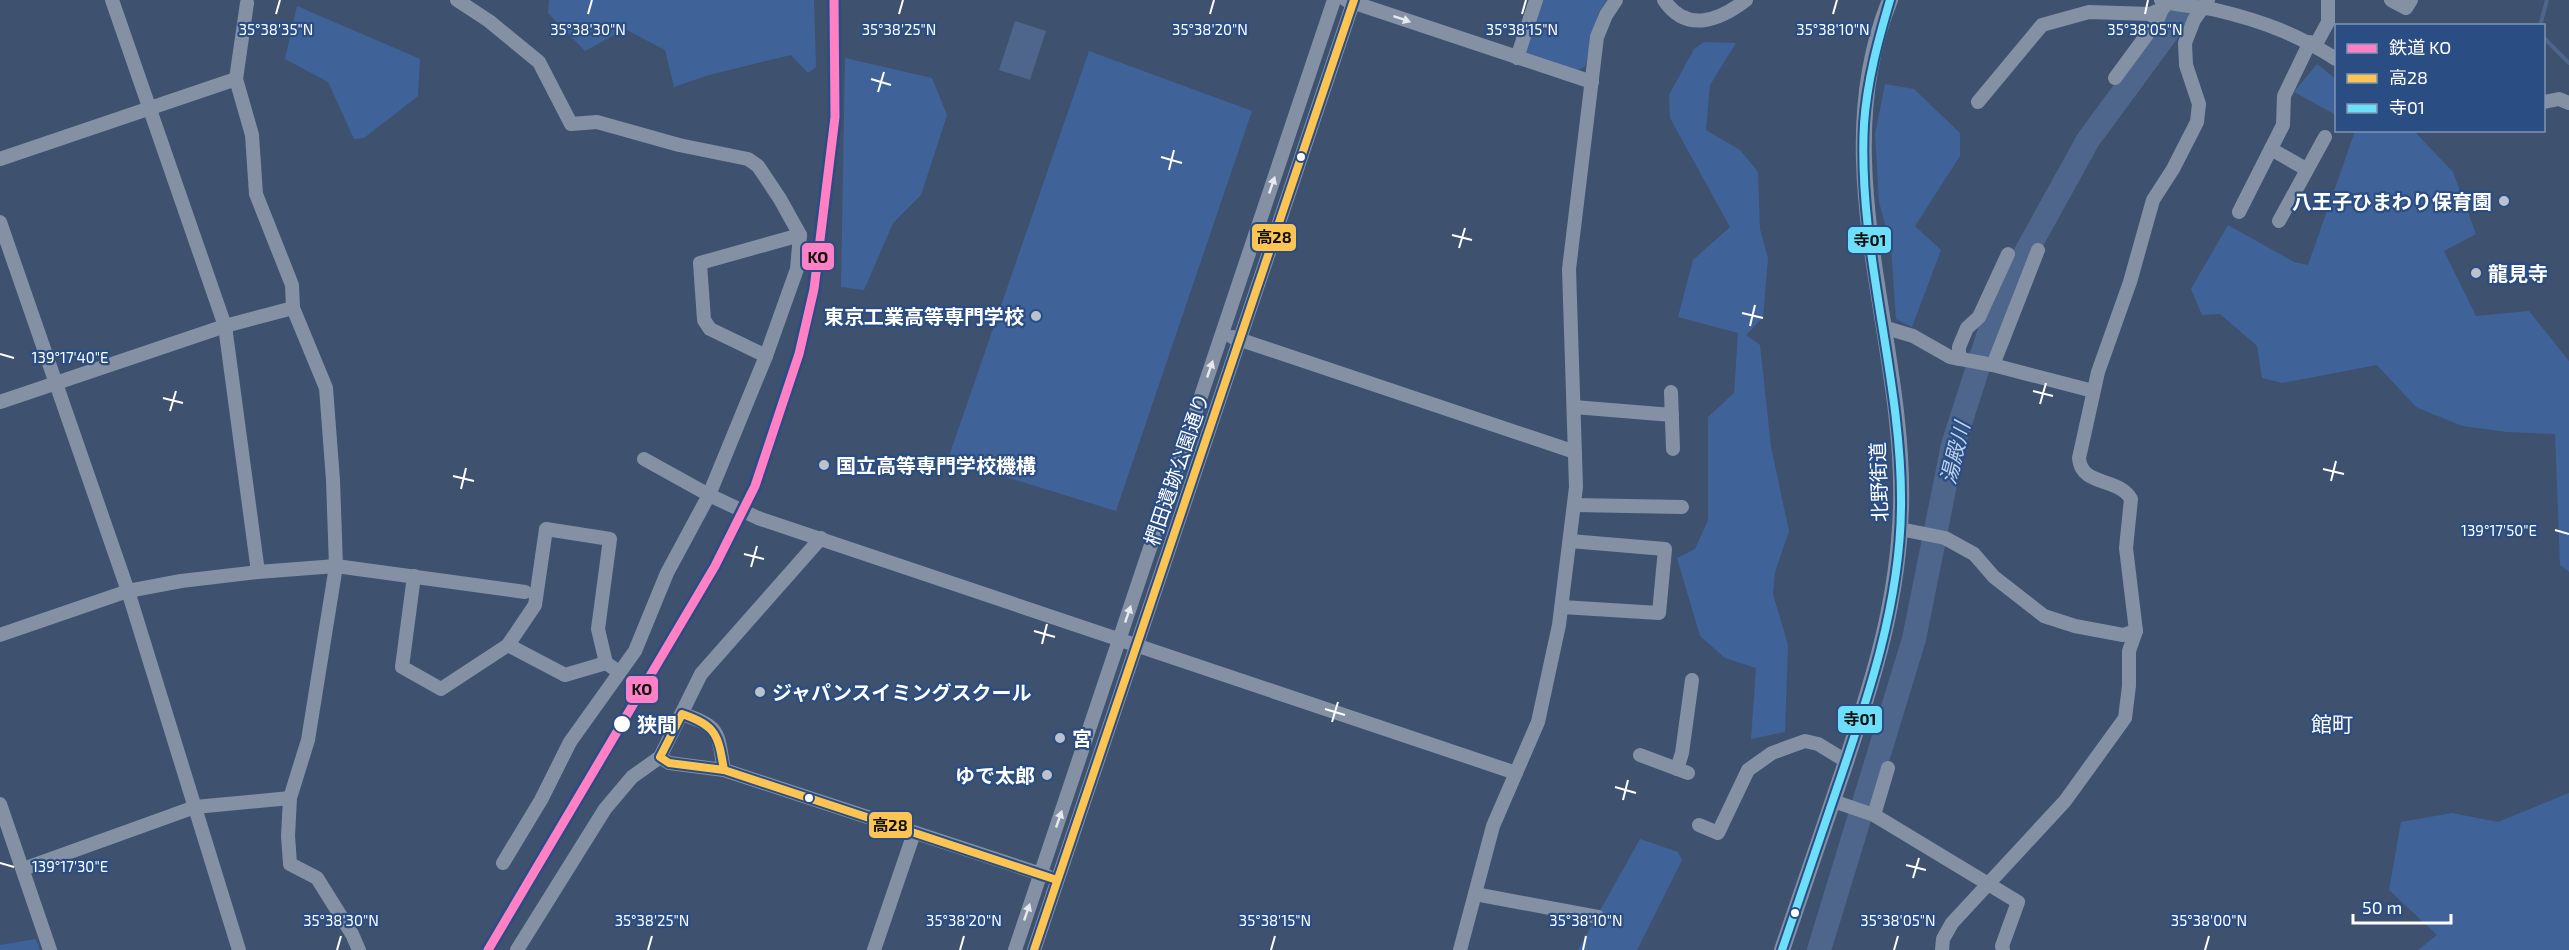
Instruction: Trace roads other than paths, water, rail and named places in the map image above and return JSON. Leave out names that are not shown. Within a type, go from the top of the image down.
[{"type":"main road","name":"北野街道","points":[[1782,950],[1877,666],[1890,614],[1900,529],[1901,472],[1866,194],[1862,133],[1870,67],[1890,0]]},
{"type":"street","points":[[112,0],[225,326],[258,572]]},
{"type":"street","points":[[457,0],[489,21],[539,62],[571,124],[597,122],[678,145],[748,159],[758,166],[780,199],[800,236],[797,269],[714,497],[667,573],[635,651],[570,742],[541,800],[503,863]]},
{"type":"street","name":"椚田遺跡公園通り","points":[[1015,950],[1334,0]]},
{"type":"street","points":[[1517,58],[1536,0]]},
{"type":"street","points":[[1460,950],[1493,826],[1538,722],[1556,645],[1574,505],[1575,452],[1569,269],[1597,37],[1606,15],[1616,0]]},
{"type":"street","points":[[1664,0],[1681,16],[1706,21],[1727,14],[1746,0]]},
{"type":"street","points":[[2239,212],[2283,125],[2284,96],[2328,22],[2328,0]]},
{"type":"street","points":[[2391,0],[2406,9],[2411,0]]},
{"type":"street","points":[[1351,1],[1592,82]]},
{"type":"street","name":"椚田遺跡公園通り","points":[[1034,950],[1240,339],[1351,1]]},
{"type":"street","points":[[247,3],[236,79],[252,135],[256,194],[292,285],[292,308],[326,388],[336,566],[308,740],[290,798],[288,836],[290,864],[317,878],[352,934],[359,950]]},
{"type":"street","points":[[1977,102],[2042,25],[2089,12],[2150,14],[2166,4],[2202,5],[2285,30],[2335,59]]},
{"type":"street","points":[[2115,78],[2157,21],[2166,4]]},
{"type":"street","points":[[1941,950],[1943,939],[1952,923],[2065,801],[2122,723],[2128,697],[2129,651],[2136,631],[2126,548],[2131,499],[2125,491],[2086,475],[2079,465],[2079,458],[2093,391],[2143,243],[2153,200],[2173,169],[2197,122],[2199,104],[2185,53],[2188,31],[2202,5]]},
{"type":"street","points":[[0,159],[236,79]]},
{"type":"street","points":[[2545,102],[2559,99],[2569,103]]},
{"type":"street","points":[[2278,221],[2325,137]]},
{"type":"street","points":[[2271,149],[2306,169]]},
{"type":"street","points":[[0,222],[128,591],[239,950]]},
{"type":"street","points":[[766,356],[710,329],[704,320],[700,263],[800,236]]},
{"type":"street","points":[[1991,364],[2038,250]]},
{"type":"street","points":[[1962,360],[1959,347],[1967,328],[1979,317],[2008,254]]},
{"type":"street","points":[[0,402],[225,326],[292,308]]},
{"type":"street","points":[[1883,327],[1914,336],[1950,357],[1991,364],[2093,391]]},
{"type":"street","points":[[1222,333],[1575,452]]},
{"type":"street","points":[[1671,392],[1673,449]]},
{"type":"street","points":[[1574,407],[1672,416]]},
{"type":"street","points":[[644,459],[758,518],[1516,773]]},
{"type":"street","points":[[1574,505],[1682,507]]},
{"type":"street","points":[[414,576],[402,667],[441,689],[508,645],[535,605],[546,529],[610,539],[598,629],[606,663],[620,672]]},
{"type":"street","points":[[1900,529],[1945,538],[1974,554],[1994,577],[2044,616],[2075,626],[2123,635],[2136,631]]},
{"type":"street","points":[[517,950],[605,809],[632,777],[660,757],[701,674],[821,538]]},
{"type":"street","points":[[1562,607],[1659,613],[1665,549],[1570,541]]},
{"type":"street","points":[[0,635],[128,591],[181,581],[258,572],[336,566],[525,592]]},
{"type":"street","points":[[508,645],[565,675],[606,663]]},
{"type":"street","points":[[1640,755],[1682,771],[1682,753],[1692,680]]},
{"type":"street","points":[[682,714],[707,723],[715,730],[724,770]]},
{"type":"street","points":[[1699,825],[1718,833],[1748,770],[1772,753],[1805,741],[1818,744],[1846,760]]},
{"type":"street","points":[[660,757],[669,763],[724,770],[1057,880]]},
{"type":"street","points":[[1873,814],[1888,768]]},
{"type":"street","points":[[23,868],[195,807],[290,798]]},
{"type":"street","points":[[1833,801],[1873,814],[2018,902],[2002,946],[2003,950]]},
{"type":"street","points":[[0,804],[50,950]]},
{"type":"street","points":[[874,950],[914,833]]},
{"type":"street","points":[[1475,894],[1598,917]]},
{"type":"waterway","name":"湯殿川","points":[[1819,950],[1914,639],[1953,445],[1990,330],[2014,274],[2088,140],[2191,0]]},
{"type":"waterway","points":[[2541,24],[2547,0]]},
{"type":"waterway","points":[[2545,39],[2569,63]]},
{"type":"rail line","name":"KO","points":[[488,950],[715,566],[755,486],[799,354],[814,289],[835,117],[834,0]]},
{"type":"place","name":"八王子ひまわり保育園","points":[[2504,201]]},
{"type":"place","name":"龍見寺","points":[[2476,273]]},
{"type":"place","name":"東京工業高等専門学校","points":[[1036,316]]},
{"type":"place","name":"国立高等専門学校機構","points":[[824,465]]},
{"type":"place","name":"ジャパンスイミングスクール","points":[[760,692]]},
{"type":"place","name":"狭間","points":[[622,724]]},
{"type":"place","name":"宮","points":[[1060,738]]},
{"type":"place","name":"ゆで太郎","points":[[1047,775]]},
{"type":"district","name":"館町","points":[[2332,723]]}]
